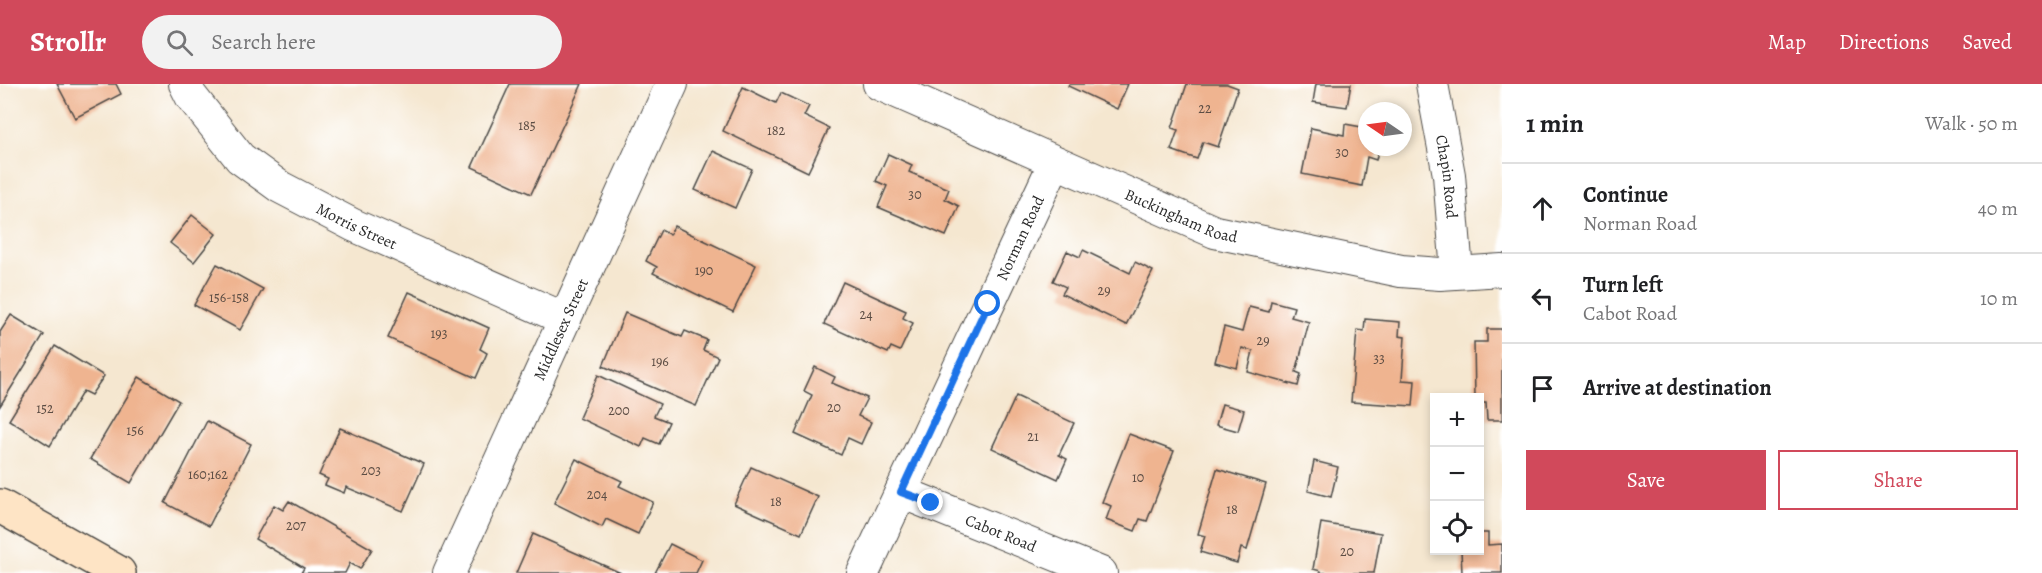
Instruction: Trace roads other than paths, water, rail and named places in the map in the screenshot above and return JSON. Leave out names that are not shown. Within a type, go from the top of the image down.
[{"type":"street","name":"Morris Street","points":[[185,84],[191,96],[240,158],[280,187],[353,225],[565,319]]},
{"type":"street","name":"Middlesex Street","points":[[449,573],[672,84]]},
{"type":"street","name":"Buckingham Road","points":[[879,84],[1215,231],[1401,271],[1502,270]]},
{"type":"street","name":"Chapin Road","points":[[1432,84],[1449,175],[1457,272]]},
{"type":"street","name":"Norman Road","points":[[863,573],[1054,162]]},
{"type":"street","name":"Cabot Road","points":[[901,492],[1101,573]]},
{"type":"street","points":[[0,506],[119,573]]}]
